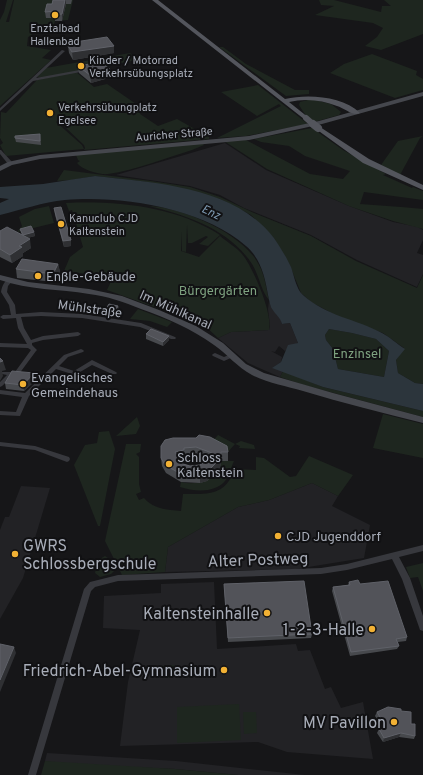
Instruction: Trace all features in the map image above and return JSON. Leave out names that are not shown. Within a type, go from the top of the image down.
[{"type":"main road","points":[[156,0],[318,128],[366,161],[423,188]]},
{"type":"main road","points":[[285,101],[309,97],[326,99],[354,114]]},
{"type":"main road","points":[[285,101],[300,100],[309,97]]},
{"type":"main road","points":[[294,109],[300,100]]},
{"type":"street","points":[[0,110],[63,51]]},
{"type":"street","points":[[32,80],[94,68]]},
{"type":"street","name":"Auricher Straße","points":[[0,169],[10,163],[74,152],[249,138],[282,132],[354,114],[423,94]]},
{"type":"street","points":[[0,151],[10,163]]},
{"type":"street","points":[[5,277],[4,292],[11,304],[20,330],[27,336],[31,346]]},
{"type":"street","name":"Im Mühlkanal","points":[[5,277],[96,292],[120,299],[201,332],[216,342],[248,369],[279,381],[376,409],[423,420]]},
{"type":"street","name":"Mühlstraße","points":[[3,317],[49,314],[82,316],[141,326],[172,338]]},
{"type":"street","points":[[0,385],[14,374],[31,346],[43,338],[78,334]]},
{"type":"street","points":[[0,345],[31,346]]},
{"type":"street","points":[[0,413],[18,414],[26,395],[64,358],[81,351]]},
{"type":"street","points":[[215,355],[224,359],[231,356]]},
{"type":"street","points":[[56,367],[75,373],[87,364],[95,362],[114,373]]},
{"type":"street","points":[[4,373],[25,374]]},
{"type":"street","points":[[33,376],[44,378]]},
{"type":"street","points":[[0,392],[26,395]]},
{"type":"street","points":[[0,444],[35,448],[67,459]]},
{"type":"street","name":"Alter Postweg","points":[[32,775],[88,589],[92,584],[118,578],[321,571],[347,567],[423,548]]},
{"type":"street","points":[[394,555],[406,578],[423,627]]},
{"type":"shaded area","points":[[225,143],[266,170],[349,206],[393,222],[418,227],[423,230],[423,240],[417,253],[423,255],[423,274],[417,287],[357,260],[311,235],[244,208],[220,195],[190,186],[116,175]]},
{"type":"shaded area","points":[[269,301],[272,309],[280,316],[282,324],[290,323],[298,343],[285,351],[279,346],[275,352],[271,351],[282,357],[281,362],[273,368],[283,371],[280,377],[248,363],[218,338],[231,332],[269,330]]},
{"type":"shaded area","name":"CJD Jugenddorf","points":[[312,483],[338,496],[332,506],[370,525],[364,558],[296,569],[165,572],[168,547],[238,507],[269,500]]},
{"type":"shaded area","name":"GWRS Schlossbergschule","points":[[21,486],[50,488],[23,578],[0,619],[0,530],[5,517],[9,517]]},
{"type":"shaded area","name":"Friedrich-Abel-Gymnasium","points":[[214,582],[217,649],[296,644],[298,651],[310,650],[325,689],[331,687],[341,708],[363,702],[373,759],[287,752],[258,742],[120,746],[128,682],[140,630],[103,628],[104,596],[161,593],[161,584]]},
{"type":"shaded area","points":[[47,753],[176,761],[305,775],[238,775],[175,769],[62,764],[45,761]]},
{"type":"green space","points":[[7,0],[13,0],[6,22],[9,22],[14,0],[73,0],[68,20],[55,21],[53,27],[58,28],[32,33],[31,36],[28,37],[27,46],[51,50],[42,58],[51,60],[0,106],[0,20]]},
{"type":"green space","points":[[319,0],[334,0],[381,12],[382,6],[391,6],[384,0],[423,0],[423,34],[381,50],[365,46],[377,37],[383,28],[373,23],[315,15],[334,6],[321,5]]},
{"type":"green space","points":[[219,47],[223,47],[246,64],[295,90],[309,90],[309,94],[286,96]]},
{"type":"green space","name":"Kinder / Motorrad Verkehrsübungsplatz","points":[[130,53],[137,60],[42,78],[37,77],[46,68]]},
{"type":"green space","points":[[372,54],[417,71],[416,75],[423,79],[423,90],[395,98],[330,73],[344,64]]},
{"type":"green space","points":[[76,72],[94,87],[107,84],[139,106],[140,114],[158,126],[177,119],[209,137],[209,139],[84,150],[85,148],[84,145],[57,121],[56,122],[82,145],[84,149],[6,156],[0,145],[3,143],[0,138],[1,112],[6,113],[37,80]]},
{"type":"green space","points":[[258,85],[308,124],[246,136],[217,138],[281,106],[279,104],[257,116],[221,92]]},
{"type":"green space","points":[[311,99],[331,104],[341,112],[339,115],[314,122],[306,116],[299,105],[300,102]]},
{"type":"green space","points":[[312,128],[343,150],[386,174],[383,175],[412,188],[413,187],[423,191],[423,200],[364,192],[360,204],[423,209],[423,229],[393,221],[349,206],[267,169],[224,141],[246,140],[310,174],[343,179],[350,171],[305,156],[289,146],[261,142],[254,139]]},
{"type":"green space","points":[[423,136],[420,138],[400,175],[381,165],[398,141]]},
{"type":"green space","points":[[202,143],[204,145],[192,150],[140,167],[108,174],[91,172],[79,166],[77,163],[80,161],[76,155]]},
{"type":"green space","points":[[64,170],[190,187],[220,197],[254,213],[311,236],[356,261],[417,288],[423,275],[423,384],[415,383],[398,373],[396,360],[404,348],[383,333],[341,318],[311,302],[301,293],[290,266],[274,238],[251,215],[220,199],[147,182],[95,176],[57,181]]},
{"type":"green space","name":"Bürgergärten","points":[[66,203],[106,203],[146,207],[184,217],[220,235],[208,246],[199,244],[208,237],[206,236],[192,243],[188,243],[187,225],[186,252],[182,251],[182,231],[181,251],[199,257],[220,236],[237,249],[246,260],[261,291],[268,313],[269,330],[231,332],[218,338],[204,325],[107,290],[113,277],[64,271],[70,257],[83,247],[72,210],[69,211]]},
{"type":"green space","points":[[49,206],[54,223],[17,232],[22,226],[19,217],[35,209]]},
{"type":"green space","points":[[149,206],[178,211],[194,217],[211,224],[240,243],[259,265],[264,278],[269,300],[252,264],[243,252],[232,242],[220,233],[193,220]]},
{"type":"green space","points":[[138,309],[172,322],[167,327],[150,321],[130,319]]},
{"type":"green space","name":"Enzinsel","points":[[329,329],[376,339],[389,351],[384,377],[338,369],[333,349],[326,340],[325,335]]},
{"type":"green space","points":[[283,371],[323,387],[423,411],[423,417],[304,385],[280,377]]},
{"type":"green space","points":[[383,414],[423,424],[423,458],[373,448]]},
{"type":"green space","points":[[137,417],[140,426],[136,434],[116,436]]},
{"type":"green space","points":[[109,431],[115,449],[100,526],[98,526],[74,465],[85,445],[97,443],[99,432]]},
{"type":"green space","points":[[218,435],[235,444],[226,454],[211,443]]},
{"type":"green space","points":[[241,441],[254,445],[255,449],[239,448],[240,446],[235,444]]},
{"type":"green space","points":[[126,444],[141,444],[140,452],[136,454],[139,457],[139,484],[141,492],[136,494],[139,500],[144,498],[156,507],[171,510],[181,511],[183,494],[201,494],[215,492],[221,489],[231,478],[235,469],[256,470],[256,457],[264,458],[290,477],[296,476],[309,456],[353,475],[338,496],[312,483],[269,500],[238,507],[168,547],[165,572],[122,575],[105,541]]},
{"type":"green space","points":[[221,461],[234,461],[225,481],[220,485],[209,490],[191,490],[180,487],[181,482],[201,482],[211,477],[216,473]]},
{"type":"green space","points":[[105,556],[108,558],[114,571],[111,574],[100,577],[95,573],[98,560]]},
{"type":"green space","points":[[423,563],[423,591],[418,577],[410,578],[406,567]]},
{"type":"green space","points":[[174,665],[174,677],[161,678],[161,666]]},
{"type":"green space","points":[[239,704],[241,740],[177,743],[177,707]]},
{"type":"green space","points":[[243,712],[256,712],[257,733],[244,734]]},
{"type":"green space","points":[[45,761],[175,769],[238,775],[41,775]]},
{"type":"water","name":"Enz","points":[[95,176],[143,181],[192,190],[216,197],[238,207],[257,221],[274,238],[291,267],[297,286],[303,295],[321,308],[331,313],[372,328],[388,336],[405,349],[396,360],[398,373],[415,383],[423,384],[423,411],[323,387],[272,368],[281,362],[288,345],[298,343],[290,323],[282,324],[271,308],[262,269],[251,251],[228,233],[207,222],[185,213],[136,202],[87,199],[65,200],[40,204],[0,215],[0,203],[9,199],[0,198],[0,187],[43,184]],"holes":[[[329,329],[376,339],[389,351],[384,377],[338,369],[333,349],[326,340],[325,335]]]},
{"type":"building","points":[[53,0],[65,0],[62,14],[54,15],[55,11],[45,12],[47,4],[52,4]]},
{"type":"building","points":[[107,37],[114,46],[72,52],[68,46],[77,45],[75,42]]},
{"type":"building","points":[[101,62],[111,70],[90,75],[78,66]]},
{"type":"building","points":[[40,134],[40,141],[15,138],[15,136]]},
{"type":"building","name":"Kanuclub CJD Kaltenstein","points":[[61,207],[71,240],[63,241],[54,208]]},
{"type":"building","points":[[31,226],[34,232],[23,235],[20,229]]},
{"type":"building","points":[[7,227],[30,239],[19,246],[22,247],[10,255],[0,249],[0,231]]},
{"type":"building","points":[[22,259],[58,264],[53,274],[16,269]]},
{"type":"building","points":[[109,304],[118,306],[114,313],[104,312]]},
{"type":"building","points":[[151,329],[169,336],[163,342],[146,334]]},
{"type":"building","points":[[12,371],[34,373],[23,385],[5,383]]},
{"type":"building","points":[[199,435],[210,437],[227,446],[228,452],[221,452],[220,459],[207,472],[200,474],[181,474],[165,465],[161,458],[161,446],[165,440],[173,438],[196,438]],"holes":[[[196,447],[212,453],[200,465],[190,466],[183,464],[175,452],[184,450],[184,448]]]},
{"type":"building","name":"1-2-3-Halle","points":[[358,580],[360,584],[388,581],[407,637],[396,639],[399,646],[351,652],[333,587],[350,585],[349,582]]},
{"type":"building","name":"Kaltensteinhalle","points":[[304,581],[312,634],[228,638],[224,584]]},
{"type":"building","points":[[0,644],[14,647],[0,680]]},
{"type":"building","name":"MV Pavillon","points":[[388,707],[411,712],[411,724],[415,724],[415,736],[401,733],[384,738],[379,729],[385,726],[377,712]]},
{"type":"place","name":"Enztalbad Hallenbad","points":[[55,15]]},
{"type":"place","name":"Kinder / Motorrad Verkehrsübungsplatz","points":[[81,66]]},
{"type":"place","name":"Verkehrsübungplatz Egelsee","points":[[50,113]]},
{"type":"place","name":"Kanuclub CJD Kaltenstein","points":[[61,224]]},
{"type":"place","name":"Enßle-Gebäude","points":[[38,276]]},
{"type":"place","name":"Evangelisches Gemeindehaus","points":[[23,384]]},
{"type":"place","name":"Schloss Kaltenstein","points":[[169,464]]},
{"type":"place","name":"CJD Jugenddorf","points":[[278,536]]},
{"type":"place","name":"GWRS Schlossbergschule","points":[[15,554]]},
{"type":"place","name":"Kaltensteinhalle","points":[[267,613]]},
{"type":"place","name":"1-2-3-Halle","points":[[372,629]]},
{"type":"place","name":"Friedrich-Abel-Gymnasium","points":[[224,670]]},
{"type":"place","name":"MV Pavillon","points":[[394,722]]}]
